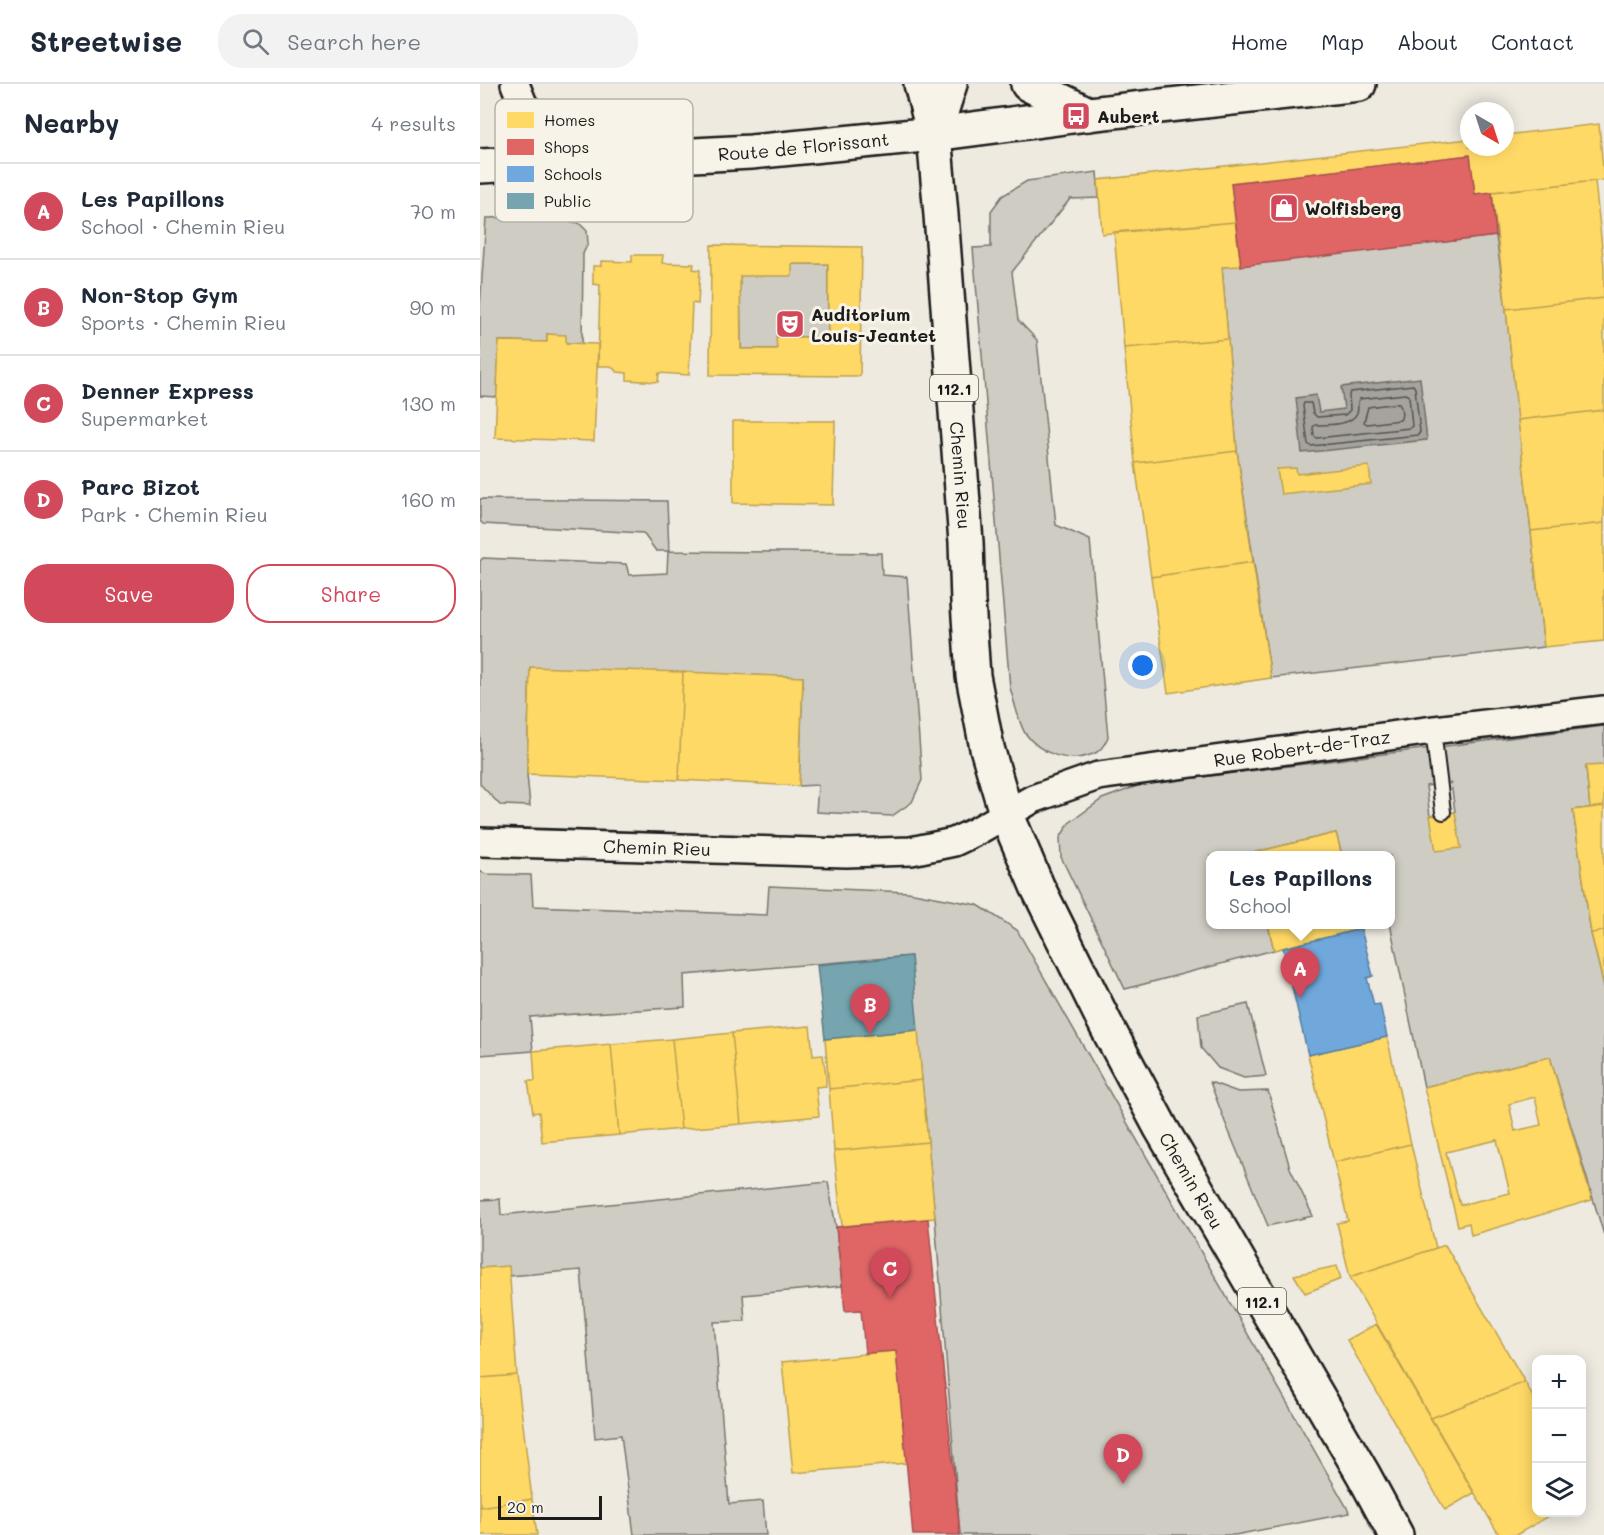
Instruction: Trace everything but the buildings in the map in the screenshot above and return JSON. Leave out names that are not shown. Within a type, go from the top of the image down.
[{"type":"main road","name":"112.1","points":[[921,84],[934,134]]},
{"type":"main road","name":"112.1","points":[[934,134],[950,84]]},
{"type":"main road","points":[[1028,84],[1088,114]]},
{"type":"main road","name":"Route de Florissant","points":[[693,155],[741,153],[934,134],[1088,114],[1359,84]]},
{"type":"main road","name":"Chemin Rieu","points":[[934,134],[966,542],[973,676],[987,748],[1006,813],[1036,886],[1161,1128],[1396,1535]]},
{"type":"main road","name":"Route de Florissant","points":[[480,166],[495,165]]},
{"type":"street","points":[[514,84],[521,99]]},
{"type":"street","name":"Rue Robert-de-Traz","points":[[1006,813],[1033,798],[1098,776],[1433,730],[1604,710]]},
{"type":"street","name":"Chemin Rieu","points":[[480,842],[846,853],[911,851],[954,842],[1006,813]]},
{"type":"lane","points":[[1433,730],[1443,812]]},
{"type":"shaded area","points":[[1097,172],[1099,198],[1070,199],[1012,272],[1018,320],[1037,340],[1056,525],[1090,540],[1108,737],[1096,753],[1074,758],[1047,752],[1031,740],[1021,724],[1010,688],[973,248],[991,247],[991,211],[1002,196],[1027,181]]},
{"type":"shaded area","points":[[486,218],[495,218],[495,222],[579,223],[587,231],[588,243],[583,254],[582,344],[566,343],[547,334],[547,342],[499,341],[497,397],[480,396],[480,307]]},
{"type":"shaded area","points":[[1496,236],[1544,647],[1271,678],[1237,451],[1222,267]]},
{"type":"shaded area","points":[[792,264],[828,264],[828,337],[777,337],[777,349],[741,349],[740,276]]},
{"type":"shaded area","points":[[480,499],[667,501],[669,551],[881,553],[882,575],[907,577],[922,780],[912,802],[892,816],[816,812],[818,785],[799,786],[803,677],[530,668],[527,774],[530,806],[500,805],[480,784],[480,561],[483,558],[626,564],[629,575],[667,573],[668,551],[656,551],[643,533],[483,524],[480,521]]},
{"type":"shaded area","points":[[1604,726],[1604,765],[1586,767],[1590,808],[1573,810],[1591,933],[1604,986],[1604,1235],[1550,1057],[1424,1087],[1391,929],[1395,929],[1395,851],[1341,851],[1336,833],[1260,851],[1206,851],[1206,929],[1269,929],[1274,950],[1125,989],[1061,857],[1060,838],[1069,823],[1102,799],[1140,785]],"holes":[[[1451,783],[1455,812],[1430,816],[1426,786]]]},
{"type":"shaded area","points":[[480,871],[485,874],[531,875],[533,906],[767,915],[769,886],[908,892],[978,905],[1017,930],[1350,1513],[1235,1535],[960,1535],[935,1218],[910,956],[684,975],[685,1007],[530,1017],[533,1051],[480,1055]]},
{"type":"shaded area","points":[[1248,1004],[1266,1076],[1244,1078],[1218,1068],[1201,1048],[1198,1015]]},
{"type":"shaded area","points":[[1210,1082],[1238,1092],[1268,1091],[1290,1168],[1313,1216],[1268,1226]]},
{"type":"shaded area","points":[[828,1182],[836,1227],[842,1286],[743,1295],[745,1321],[714,1322],[729,1504],[763,1501],[766,1535],[634,1535],[621,1435],[595,1438],[581,1270],[509,1276],[480,1268],[480,1200],[500,1199],[501,1215]]},
{"type":"water","points":[[1420,378],[1427,440],[1302,453],[1296,398],[1316,395],[1319,412],[1344,409],[1341,387]]},
{"type":"place","name":"Aubert","points":[[1076,116]]},
{"type":"place","name":"Wolfisberg","points":[[1284,208]]},
{"type":"place","name":"Auditorium Louis-Jeantet","points":[[790,324]]},
{"type":"place","name":"Les Papillons","points":[[1300,998]]},
{"type":"place","name":"Non-Stop Gym","points":[[870,1034]]},
{"type":"place","name":"Denner Express","points":[[890,1298]]},
{"type":"place","name":"Parc Bizot","points":[[1123,1484]]}]
